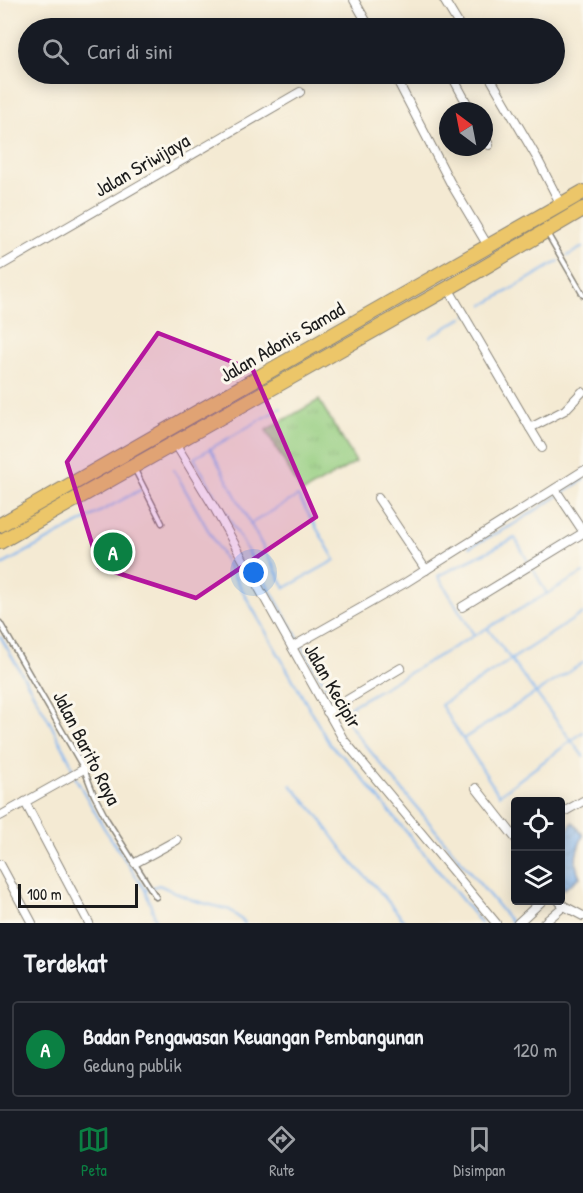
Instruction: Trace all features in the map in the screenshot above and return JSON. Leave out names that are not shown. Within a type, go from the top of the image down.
[{"type":"highway","name":"Jalan Adonis Samad","points":[[0,525],[583,192]]},
{"type":"highway","points":[[0,542],[448,288],[583,208]]},
{"type":"highway","points":[[330,338],[337,350]]},
{"type":"street","points":[[354,0],[364,18]]},
{"type":"street","points":[[444,0],[455,18]]},
{"type":"street","points":[[399,84],[450,182],[488,246]]},
{"type":"street","points":[[456,84],[466,102]]},
{"type":"street","points":[[494,84],[561,205]]},
{"type":"street","name":"Jalan Sriwijaya","points":[[0,266],[300,92]]},
{"type":"street","points":[[448,288],[542,448]]},
{"type":"street","points":[[530,428],[565,410],[582,392]]},
{"type":"street","name":"Jalan Kecipir","points":[[175,443],[334,707],[343,739],[496,923]]},
{"type":"street","points":[[295,645],[559,494],[583,471]]},
{"type":"street","points":[[462,607],[583,532],[559,494]]},
{"type":"street","points":[[378,498],[426,570]]},
{"type":"street","points":[[334,707],[400,668]]},
{"type":"street","points":[[0,816],[84,769]]},
{"type":"street","points":[[476,788],[511,833]]},
{"type":"street","points":[[565,812],[583,801]]},
{"type":"street","points":[[25,802],[89,923]]},
{"type":"street","points":[[135,863],[177,840]]},
{"type":"street","points":[[0,864],[32,923]]},
{"type":"street","points":[[518,923],[538,905]]},
{"type":"street","points":[[544,923],[559,905]]},
{"type":"street","points":[[564,905],[583,916]]},
{"type":"lane","points":[[546,231],[583,295]]},
{"type":"lane","points":[[134,466],[162,523]]},
{"type":"lane","name":"Jalan Barito Raya","points":[[0,623],[84,769],[94,795],[156,897]]},
{"type":"highlighted area","points":[[158,333],[253,370],[316,517],[196,598],[99,567],[67,462]]},
{"type":"green space","points":[[319,400],[356,462],[302,493],[266,430]]},
{"type":"water","points":[[573,822],[583,835],[576,861],[580,877],[565,888],[565,851],[565,833]]},
{"type":"waterway","points":[[567,256],[583,247]]},
{"type":"waterway","points":[[484,305],[559,261]]},
{"type":"waterway","points":[[467,315],[473,312]]},
{"type":"waterway","points":[[430,337],[462,318]]},
{"type":"waterway","points":[[281,408],[194,458],[336,704]]},
{"type":"waterway","points":[[210,448],[285,588],[335,560],[298,496],[250,524]]},
{"type":"waterway","points":[[174,470],[330,745],[349,762],[481,923]]},
{"type":"waterway","points":[[469,547],[511,526],[583,480]]},
{"type":"waterway","points":[[0,566],[142,489]]},
{"type":"waterway","points":[[474,635],[438,576],[515,538],[529,563]]},
{"type":"waterway","points":[[532,567],[547,594]]},
{"type":"waterway","points":[[348,708],[583,573]]},
{"type":"waterway","points":[[583,613],[441,705],[499,795],[583,732]]},
{"type":"waterway","points":[[488,629],[583,756]]},
{"type":"waterway","points":[[0,636],[47,717],[70,761],[73,772]]},
{"type":"waterway","points":[[463,739],[583,663]]},
{"type":"waterway","points":[[339,709],[357,735],[512,923]]},
{"type":"waterway","points":[[75,777],[104,828],[145,890],[159,885],[192,900],[230,910],[245,923]]},
{"type":"waterway","points":[[291,785],[315,812],[354,865],[406,923]]},
{"type":"waterway","points":[[145,890],[157,923]]},
{"type":"place","name":"Badan Pengawasan Keuangan Pembangunan","points":[[113,552]]}]
